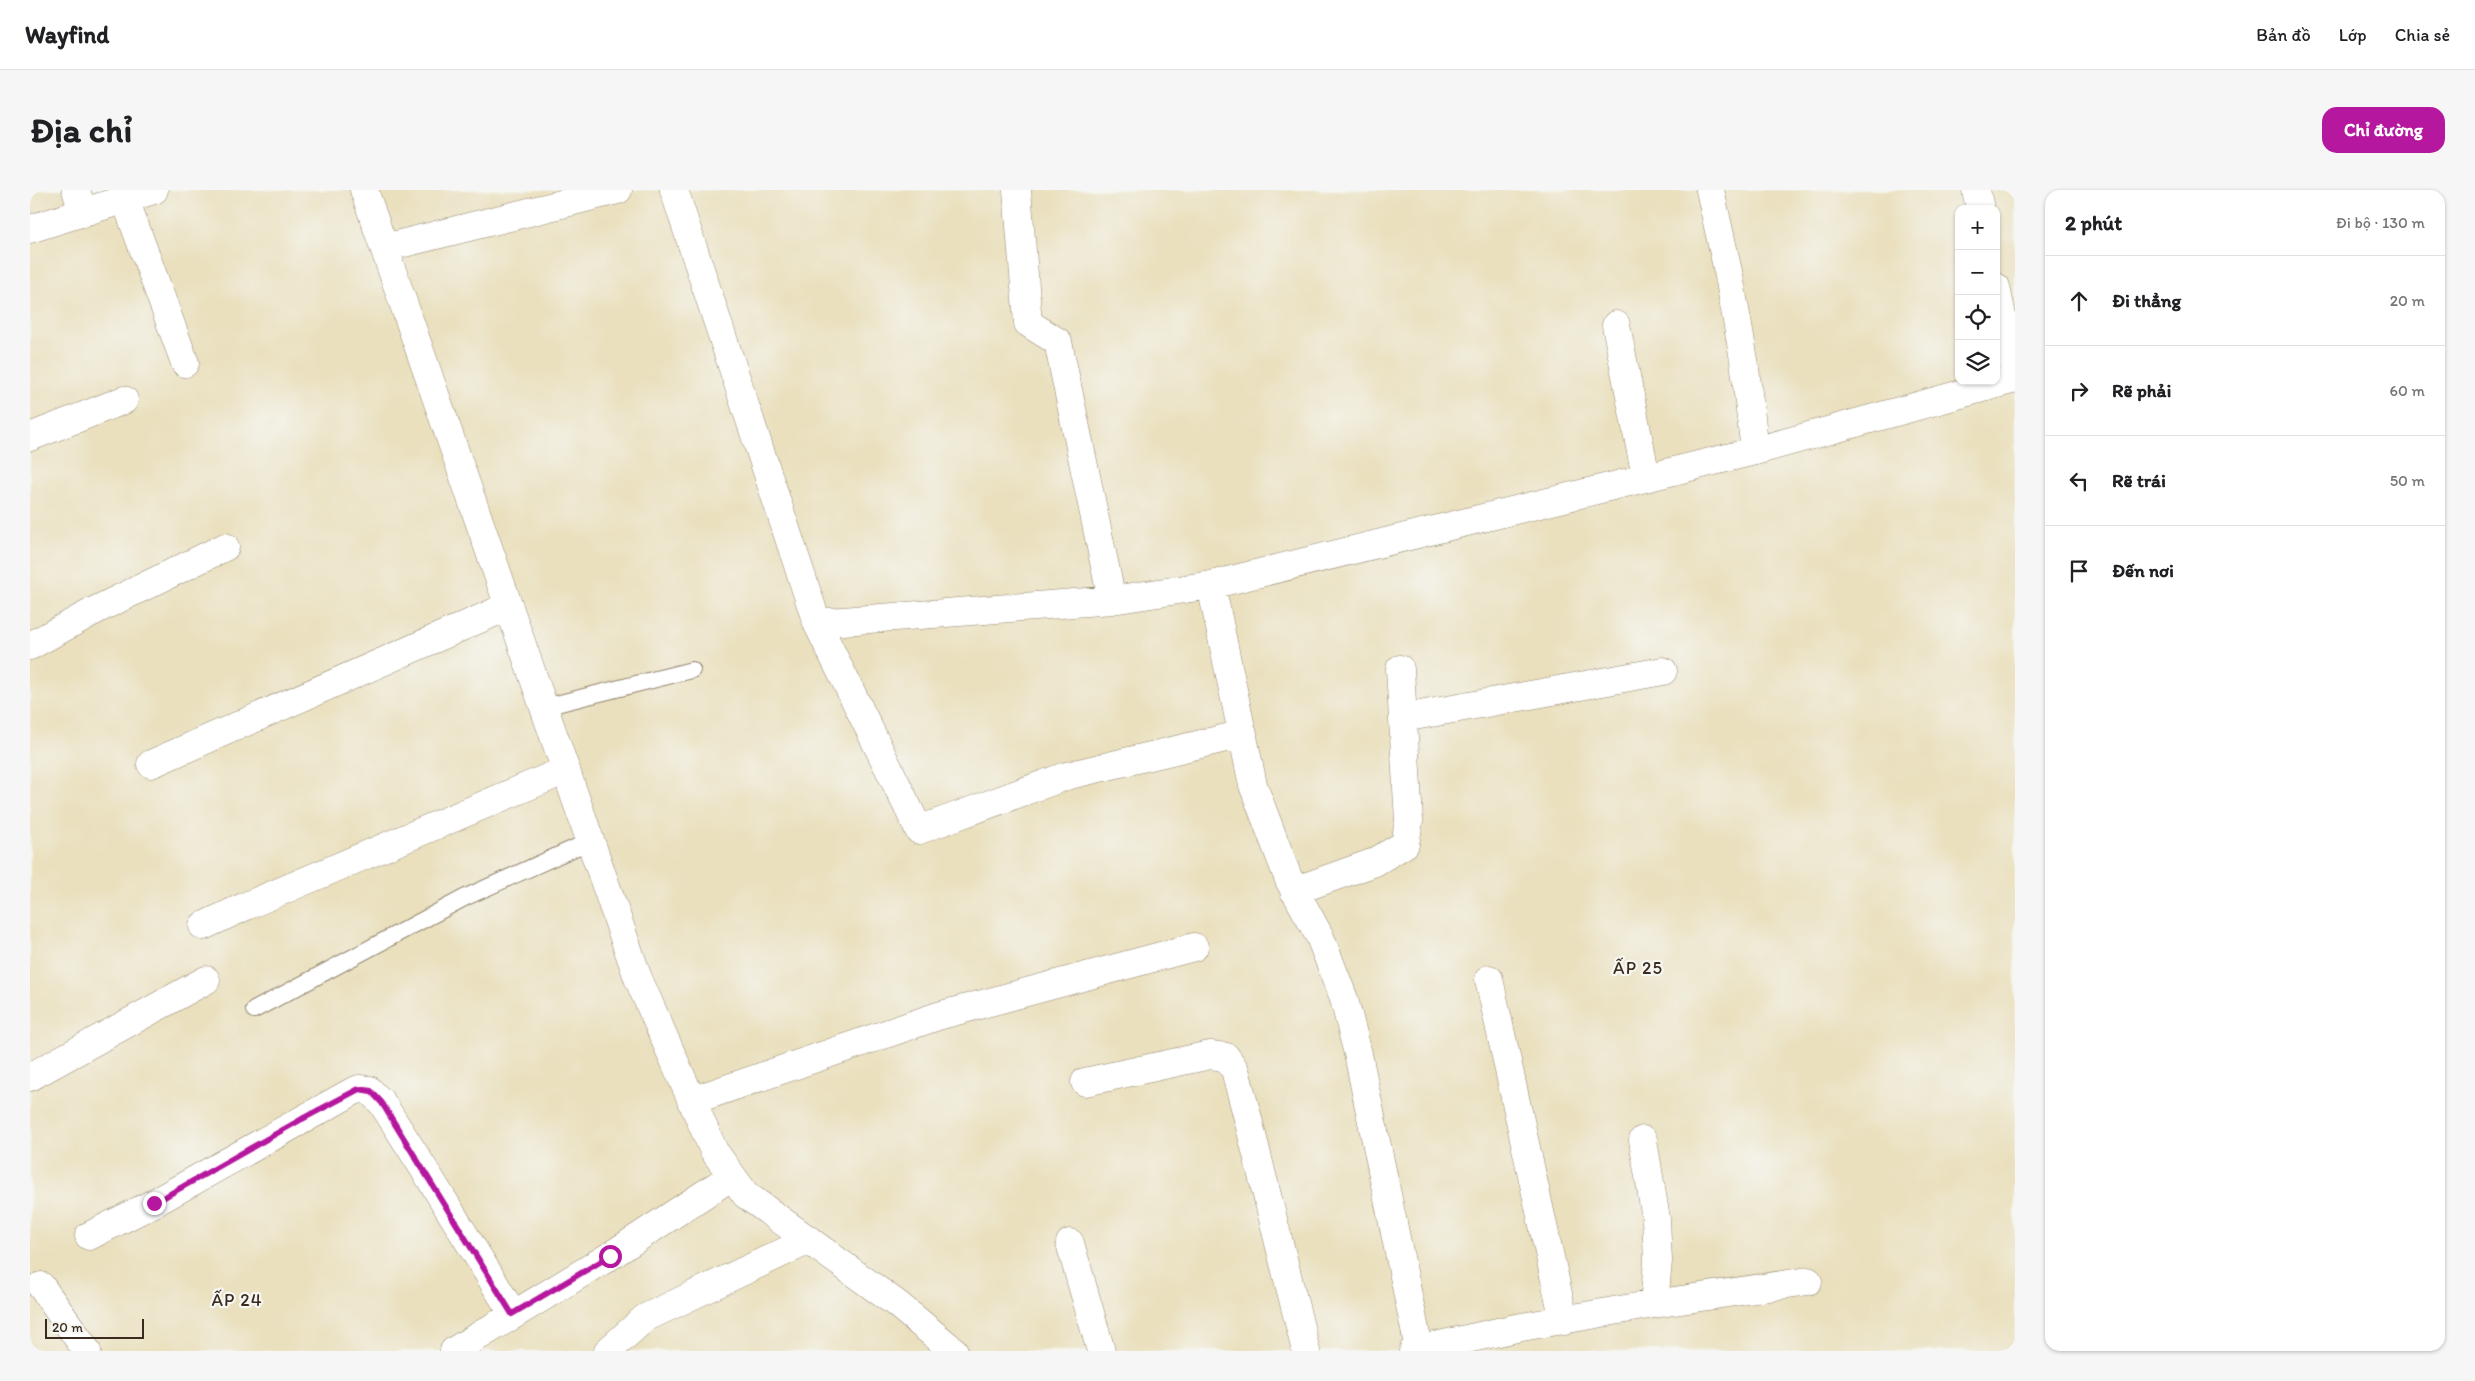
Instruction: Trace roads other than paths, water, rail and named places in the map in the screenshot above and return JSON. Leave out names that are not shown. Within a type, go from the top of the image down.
[{"type":"street","points":[[30,229],[79,202],[125,199],[154,190]]},
{"type":"street","points":[[364,190],[638,978],[714,1151],[746,1195],[897,1304],[954,1351]]},
{"type":"street","points":[[384,248],[618,190]]},
{"type":"street","points":[[674,190],[818,623],[919,830],[1066,776],[1243,734]]},
{"type":"street","points":[[1017,190],[1028,323],[1058,342],[1112,600]]},
{"type":"street","points":[[1710,190],[1729,276],[1744,360],[1755,451]]},
{"type":"street","points":[[1976,190],[1979,205]]},
{"type":"street","points":[[125,199],[185,364]]},
{"type":"street","points":[[818,623],[1112,600],[1211,585],[1755,451],[2015,378],[1998,295]]},
{"type":"street","points":[[1616,325],[1646,477]]},
{"type":"street","points":[[30,437],[124,400]]},
{"type":"street","points":[[30,646],[96,610],[225,547]]},
{"type":"street","points":[[1211,585],[1254,786],[1294,891],[1320,937],[1344,999],[1360,1063],[1416,1350],[1654,1304],[1808,1281]]},
{"type":"street","points":[[151,764],[509,606]]},
{"type":"street","points":[[1294,891],[1374,862],[1405,844],[1409,821],[1400,669]]},
{"type":"street","points":[[1403,718],[1663,672]]},
{"type":"street","points":[[203,926],[566,770]]},
{"type":"street","points":[[691,1100],[938,1016],[1194,947]]},
{"type":"street","points":[[1489,979],[1564,1321]]},
{"type":"street","points":[[30,1077],[206,980]]},
{"type":"street","points":[[1085,1082],[1210,1055],[1226,1057],[1235,1070],[1306,1351]]},
{"type":"street","points":[[89,1236],[154,1203],[321,1108],[359,1089],[369,1090],[382,1103],[512,1314]]},
{"type":"street","points":[[1643,1140],[1656,1219],[1658,1261],[1654,1304]]},
{"type":"street","points":[[454,1351],[610,1256],[732,1176]]},
{"type":"street","points":[[608,1351],[644,1318],[808,1240]]},
{"type":"street","points":[[1070,1243],[1101,1351]]},
{"type":"street","points":[[41,1286],[87,1351]]},
{"type":"lane","points":[[544,707],[692,670]]},
{"type":"lane","points":[[254,1010],[466,897],[590,841]]},
{"type":"district","name":"ẤP 25","points":[[1638,968]]},
{"type":"district","name":"ẤP 24","points":[[237,1300]]}]
